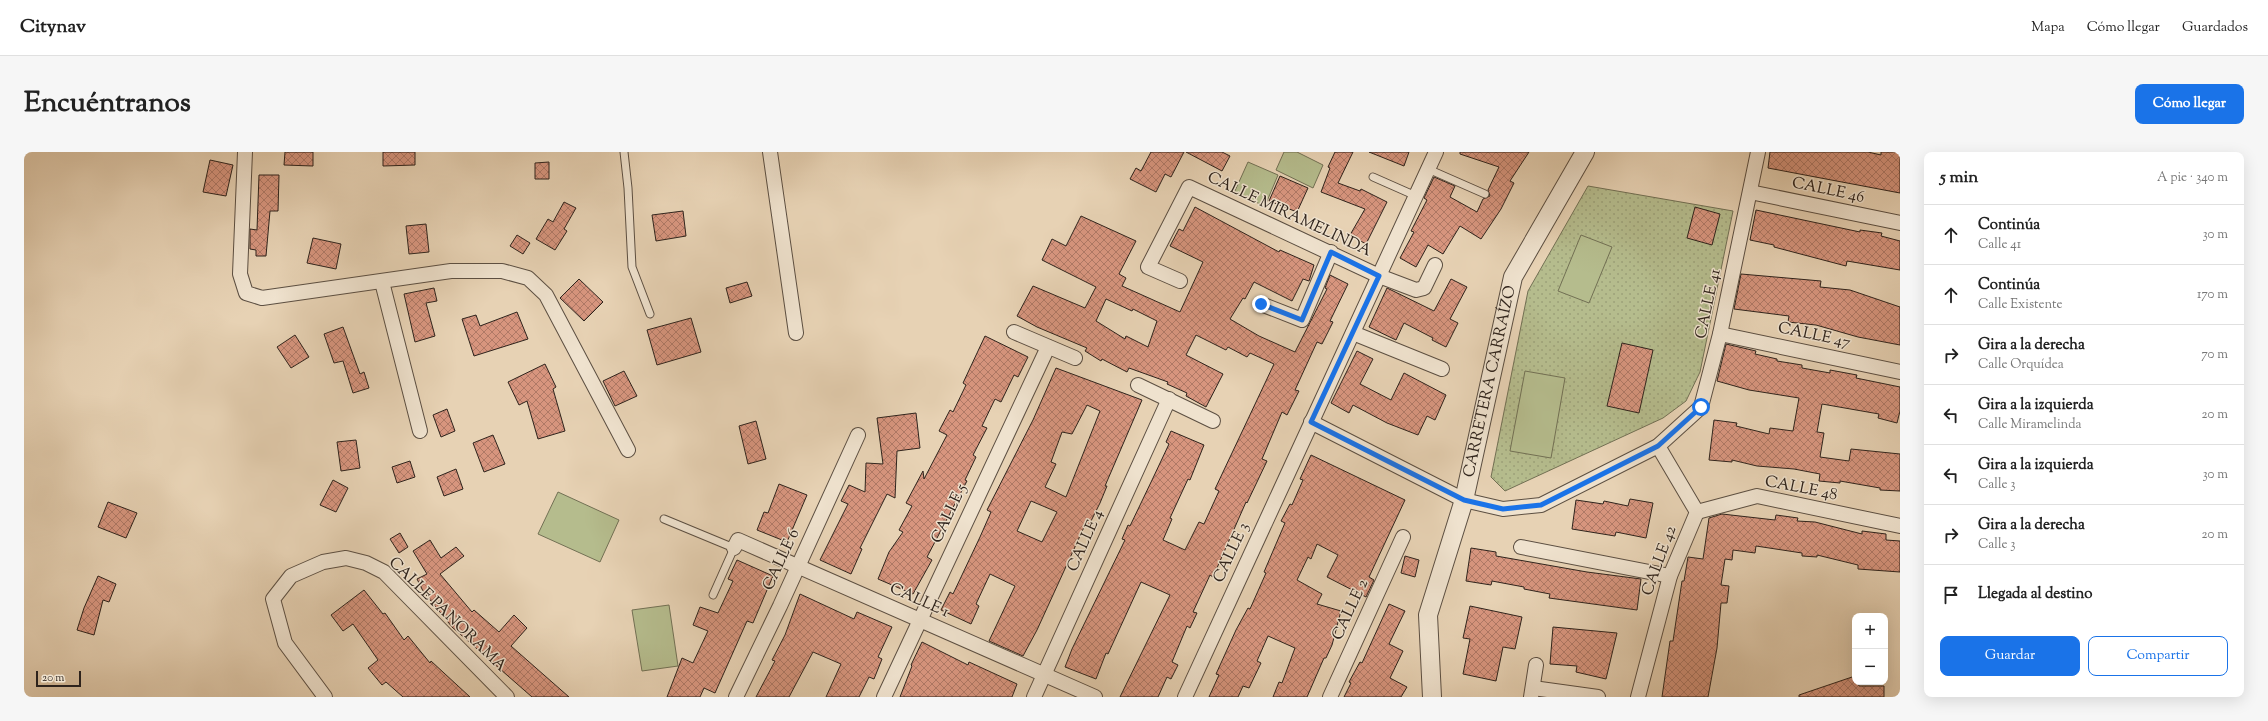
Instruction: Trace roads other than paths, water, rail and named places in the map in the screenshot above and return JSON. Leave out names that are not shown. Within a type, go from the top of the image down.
[{"type":"street","points":[[245,152],[240,274],[246,293],[262,298],[451,271],[502,271],[528,278],[546,295],[628,450]]},
{"type":"street","points":[[770,152],[796,333]]},
{"type":"street","name":"CALLE 3","points":[[1185,697],[1436,152]]},
{"type":"street","name":"CARRETERA CARRAÍZO","points":[[1432,697],[1428,616],[1464,500],[1513,277],[1585,152]]},
{"type":"street","name":"CALLE 41","points":[[1311,422],[1464,500],[1503,509],[1541,505],[1658,446],[1701,407],[1720,334],[1758,152]]},
{"type":"street","name":"CALLE MIRAMELINDA","points":[[1180,281],[1148,267],[1189,187],[1331,252],[1379,276],[1416,290],[1424,288],[1436,265]]},
{"type":"street","name":"CALLE 46","points":[[1750,192],[1900,223]]},
{"type":"street","points":[[1261,304],[1302,320],[1331,252]]},
{"type":"street","points":[[382,282],[420,431]]},
{"type":"street","points":[[1014,332],[1075,358]]},
{"type":"street","points":[[1353,333],[1442,369]]},
{"type":"street","name":"CALLE 47","points":[[1720,334],[1900,372]]},
{"type":"street","name":"CALLE 5","points":[[884,697],[1048,347]]},
{"type":"street","points":[[1138,385],[1213,421]]},
{"type":"street","name":"CALLE 4","points":[[1034,697],[1168,399]]},
{"type":"street","name":"CALLE 6","points":[[736,697],[858,435]]},
{"type":"street","name":"CALLE 42","points":[[1638,697],[1670,576],[1697,512],[1658,446]]},
{"type":"street","name":"CALLE 48","points":[[1697,512],[1757,496],[1900,526]]},
{"type":"street","name":"CALLE 2","points":[[1330,697],[1403,537]]},
{"type":"street","name":"CALLE 1","points":[[734,548],[738,540],[1095,697]]},
{"type":"street","points":[[1521,547],[1670,576]]},
{"type":"street","name":"CALLE PANORAMA","points":[[325,697],[285,643],[272,599],[291,576],[323,562],[346,558],[366,563],[384,572],[507,697]]},
{"type":"street","points":[[1536,665],[1532,692],[1598,697]]},
{"type":"lane","points":[[624,152],[628,188],[632,267],[650,314]]},
{"type":"lane","points":[[1428,170],[1485,194]]},
{"type":"lane","points":[[1373,177],[1416,196]]},
{"type":"lane","points":[[664,519],[734,548],[713,595]]}]
